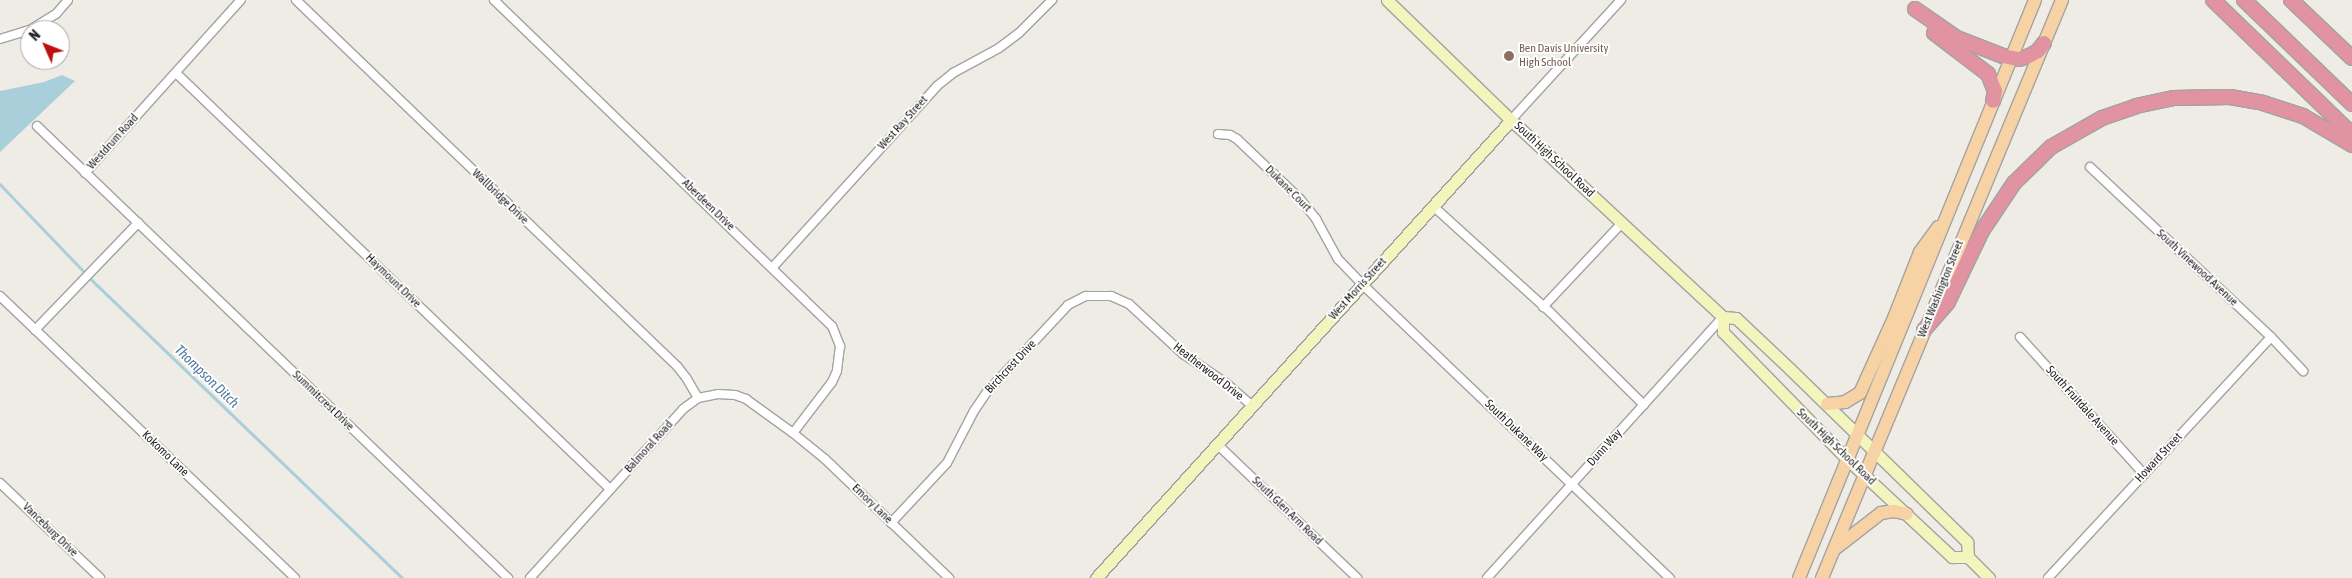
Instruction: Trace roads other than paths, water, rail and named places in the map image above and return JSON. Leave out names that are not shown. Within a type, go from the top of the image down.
[{"type":"highway","points":[[2213,0],[2352,134]]},
{"type":"highway","points":[[2244,0],[2352,104]]},
{"type":"highway","points":[[2291,0],[2352,58]]},
{"type":"highway","points":[[1912,4],[1945,30],[1969,44],[2011,58],[2029,56],[2038,51],[2044,43]]},
{"type":"highway","points":[[1912,4],[1925,24],[1940,38],[1988,74],[1995,91],[1993,101]]},
{"type":"highway","points":[[1924,330],[1948,302],[1982,231],[2014,183],[2051,147],[2102,118],[2136,106],[2174,98],[2230,97],[2263,103],[2303,116],[2352,145]]},
{"type":"main road","name":"West Washington Street","points":[[1799,578],[2035,0]]},
{"type":"main road","name":"West Washington Street","points":[[1822,578],[2062,0]]},
{"type":"main road","points":[[1827,404],[1845,402],[1860,392],[1894,318],[1920,252],[1950,211]]},
{"type":"main road","points":[[1834,550],[1877,515],[1890,510],[1907,514]]},
{"type":"street","points":[[46,20],[56,14],[68,0]]},
{"type":"street","name":"Westdrum Road","points":[[138,223],[85,173],[241,0]]},
{"type":"street","name":"Wallbridge Drive","points":[[296,0],[676,366],[687,379],[698,398]]},
{"type":"street","name":"Aberdeen Drive","points":[[494,0],[827,319],[836,333],[840,346],[839,367],[832,382],[793,433]]},
{"type":"street","name":"West Ray Street","points":[[772,267],[937,86],[953,73],[999,48],[1019,33],[1052,0]]},
{"type":"street","name":"South High School Road","points":[[1387,0],[1512,120],[1723,317],[1736,318],[1827,404],[1967,542],[1968,557],[1989,578]]},
{"type":"street","name":"West Morris Street","points":[[1096,578],[1512,120],[1617,1]]},
{"type":"street","points":[[0,39],[20,33]]},
{"type":"street","name":"Haymount Drive","points":[[176,73],[610,489]]},
{"type":"street","points":[[37,126],[85,173]]},
{"type":"street","name":"Dukane Court","points":[[1218,134],[1236,138],[1303,202],[1316,219],[1338,259],[1362,284]]},
{"type":"street","name":"South Vinewood Avenue","points":[[2090,167],[2271,337],[2303,371]]},
{"type":"street","points":[[1433,206],[1543,306],[1644,405]]},
{"type":"street","points":[[0,296],[35,330],[138,223]]},
{"type":"street","name":"Summitcrest Drive","points":[[138,223],[508,578]]},
{"type":"street","points":[[1543,306],[1622,223]]},
{"type":"street","name":"South Dukane Way","points":[[1362,284],[1670,578]]},
{"type":"street","name":"Birchcrest Drive","points":[[891,523],[947,463],[974,411],[987,392],[1071,303],[1089,295],[1100,294],[1115,297],[1132,306],[1165,338]]},
{"type":"street","name":"South High School Road","points":[[1723,317],[1723,332],[1848,459],[1952,557],[1968,557]]},
{"type":"street","name":"Dunn Way","points":[[1487,578],[1723,317]]},
{"type":"street","name":"Kokomo Lane","points":[[35,330],[295,578]]},
{"type":"street","name":"Howard Street","points":[[2048,578],[2271,337]]},
{"type":"street","name":"Heatherwood Drive","points":[[1165,338],[1188,358],[1229,385],[1252,406]]},
{"type":"street","name":"South Fruitdale Avenue","points":[[2020,338],[2144,474]]},
{"type":"street","points":[[698,398],[718,394],[742,398],[793,433]]},
{"type":"street","name":"Balmoral Road","points":[[530,578],[683,409],[698,398]]},
{"type":"street","name":"Emory Lane","points":[[793,433],[824,459],[949,578]]},
{"type":"street","name":"South Glen Arm Road","points":[[1217,444],[1357,578]]},
{"type":"street","name":"Vanceburg Drive","points":[[0,483],[100,578]]},
{"type":"water","points":[[62,75],[75,81],[0,152],[0,91],[44,82]]},
{"type":"waterway","name":"Thompson Ditch","points":[[0,184],[97,285],[403,578]]},
{"type":"place","name":"Ben Davis University High School","points":[[1509,56]]}]
